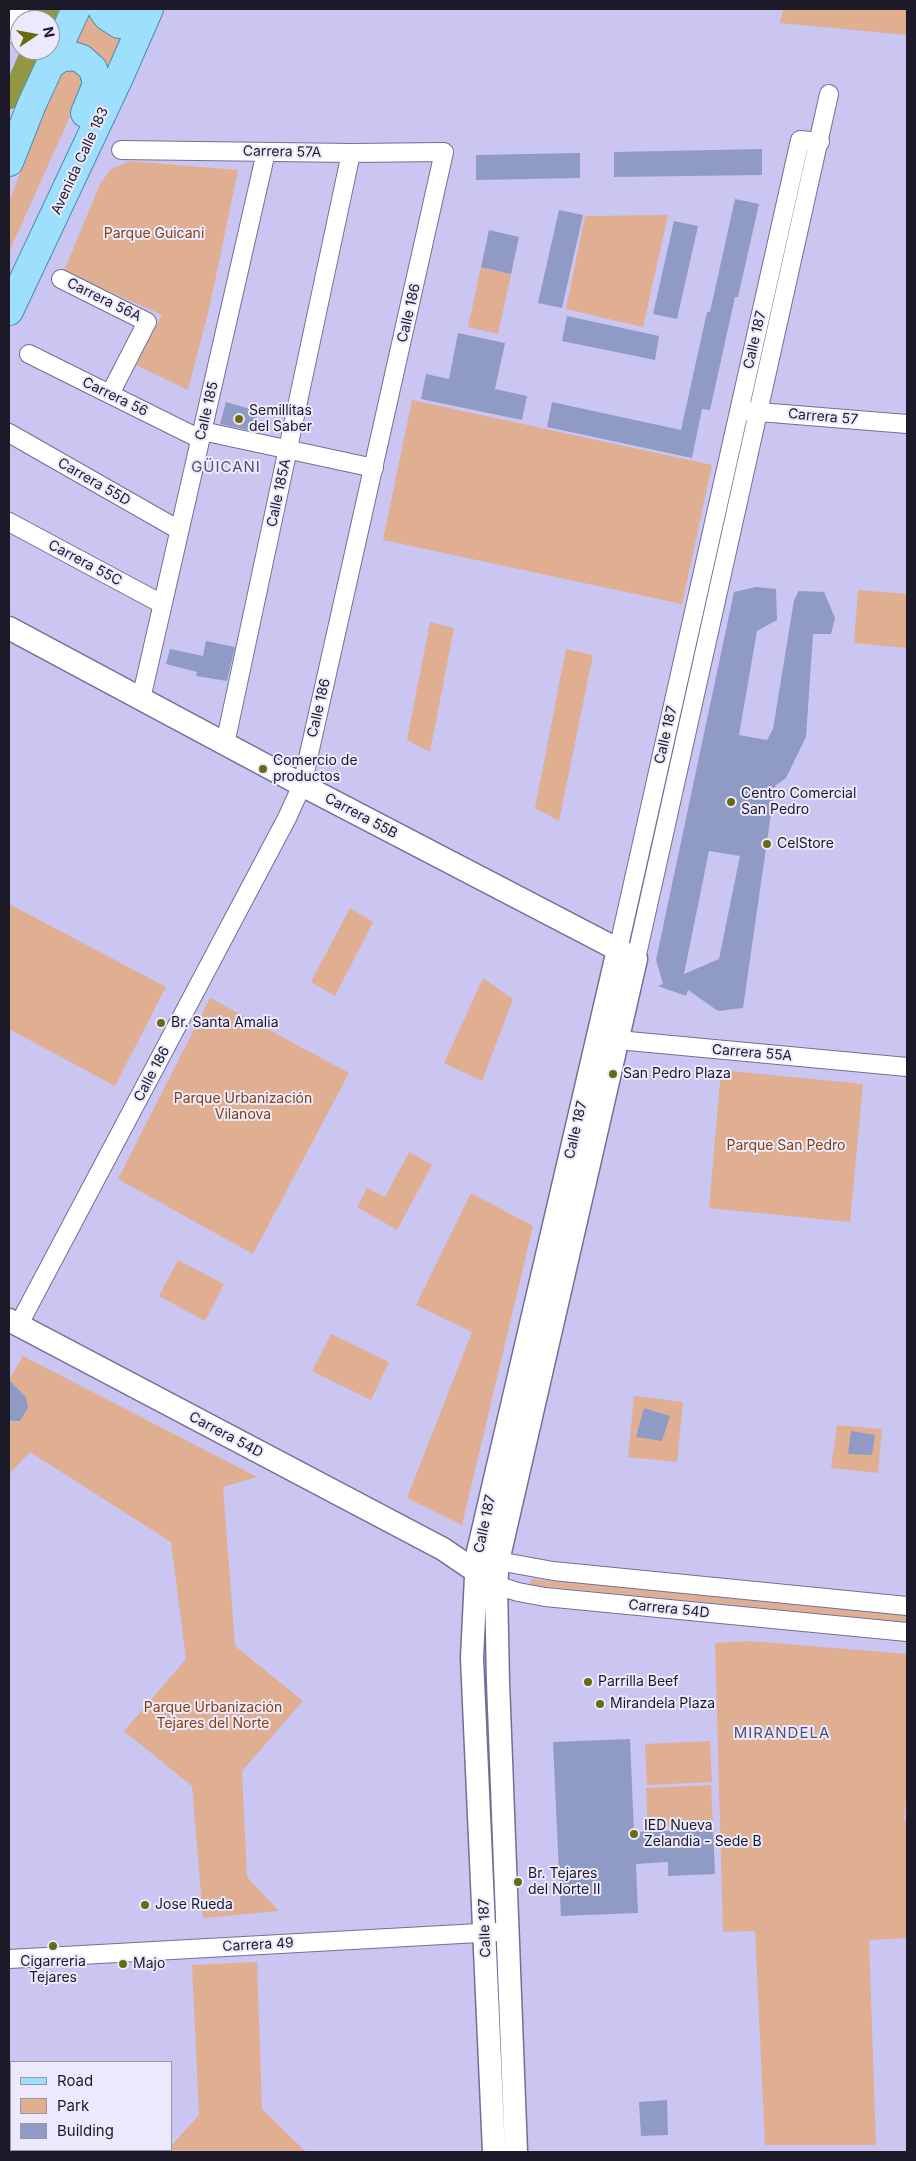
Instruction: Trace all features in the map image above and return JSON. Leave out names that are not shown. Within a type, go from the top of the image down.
[{"type":"main road","points":[[9,162],[32,104],[76,9]]},
{"type":"main road","points":[[102,9],[106,16],[119,24],[133,24],[147,13]]},
{"type":"main road","name":"Avenida Calle 183","points":[[9,311],[147,13]]},
{"type":"main road","points":[[31,264],[55,177],[97,84],[93,69],[82,59],[73,56],[60,58],[50,65]]},
{"type":"street","points":[[9,33],[20,9]]},
{"type":"street","name":"Calle 187","points":[[494,2152],[472,1658],[484,1563],[627,954],[759,412],[820,142],[829,94]]},
{"type":"street","name":"Calle 187","points":[[627,954],[739,410],[800,140],[820,142]]},
{"type":"street","name":"Carrera 57A","points":[[120,150],[351,153],[444,152]]},
{"type":"street","name":"Calle 185","points":[[141,699],[266,152]]},
{"type":"street","name":"Calle 186","points":[[14,1323],[287,818],[302,785],[444,152]]},
{"type":"street","name":"Calle 185A","points":[[225,744],[351,153]]},
{"type":"street","name":"Carrera 56A","points":[[61,279],[147,322],[110,394]]},
{"type":"street","name":"Carrera 56","points":[[30,354],[110,394],[201,435],[288,450],[374,468]]},
{"type":"street","name":"Carrera 57","points":[[739,410],[907,424]]},
{"type":"street","name":"Carrera 55D","points":[[9,434],[179,530]]},
{"type":"street","name":"Carrera 55C","points":[[9,522],[162,604]]},
{"type":"street","name":"Carrera 55B","points":[[9,628],[302,785],[627,954]]},
{"type":"street","name":"Carrera 55A","points":[[607,1039],[907,1067]]},
{"type":"street","name":"Carrera 54D","points":[[14,1323],[442,1549],[484,1563],[907,1606]]},
{"type":"street","name":"Calle 187","points":[[484,1563],[496,1585],[516,2152]]},
{"type":"street","name":"Carrera 54D","points":[[496,1585],[518,1592],[545,1597],[907,1632]]},
{"type":"street","name":"Carrera 49","points":[[9,1959],[507,1931]]},
{"type":"green space","points":[[783,9],[907,9],[907,35],[780,23]]},
{"type":"green space","points":[[90,11],[128,30],[108,72],[69,50]]},
{"type":"green space","points":[[74,70],[78,71],[86,81],[9,252],[9,202],[41,117],[61,75]]},
{"type":"green space","name":"Parque Guicani","points":[[129,161],[238,170],[210,305],[188,390],[136,365],[162,315],[64,271],[100,184],[110,170]]},
{"type":"green space","points":[[668,215],[643,327],[566,309],[585,216]]},
{"type":"green space","points":[[481,267],[511,274],[498,334],[468,327]]},
{"type":"green space","points":[[412,400],[712,465],[682,604],[383,540]]},
{"type":"green space","points":[[743,429],[746,429],[632,938],[629,936]]},
{"type":"green space","points":[[858,590],[907,594],[907,648],[854,643]]},
{"type":"green space","points":[[430,622],[454,628],[430,752],[407,740]]},
{"type":"green space","points":[[566,649],[593,655],[559,821],[535,808]]},
{"type":"green space","points":[[9,904],[166,987],[115,1086],[9,1029]]},
{"type":"green space","points":[[350,908],[373,922],[335,996],[311,982]]},
{"type":"green space","points":[[483,978],[513,999],[482,1081],[444,1063]]},
{"type":"green space","name":"Parque Urbanización Vilanova","points":[[210,998],[349,1073],[253,1254],[118,1179]]},
{"type":"green space","name":"Parque San Pedro","points":[[721,1070],[863,1084],[850,1222],[709,1208]]},
{"type":"green space","points":[[409,1152],[432,1165],[397,1230],[357,1207],[367,1188],[385,1197]]},
{"type":"green space","points":[[471,1193],[533,1226],[462,1525],[407,1498],[472,1332],[416,1305]]},
{"type":"green space","points":[[178,1260],[224,1284],[205,1321],[159,1296]]},
{"type":"green space","points":[[331,1334],[389,1362],[371,1400],[312,1371]]},
{"type":"green space","name":"Parque Urbanización Tejares del Norte","points":[[23,1356],[257,1477],[223,1487],[235,1646],[303,1701],[242,1771],[247,1877],[279,1911],[203,1918],[192,1786],[124,1731],[186,1659],[171,1542],[30,1452],[9,1474],[9,1422],[20,1421],[28,1408],[26,1397],[9,1380]]},
{"type":"green space","points":[[634,1396],[683,1402],[677,1462],[628,1457]]},
{"type":"green space","points":[[837,1425],[882,1429],[878,1473],[831,1468]]},
{"type":"green space","points":[[531,1579],[907,1616],[907,1622],[530,1585]]},
{"type":"green space","points":[[749,1641],[907,1654],[907,1792],[904,1820],[907,1820],[907,1938],[869,1940],[876,2145],[765,2145],[755,1931],[723,1932],[715,1643]]},
{"type":"green space","points":[[710,1741],[712,1782],[647,1785],[645,1744]]},
{"type":"green space","points":[[711,1785],[713,1825],[648,1828],[646,1788]]},
{"type":"green space","points":[[257,1962],[262,2109],[306,2152],[165,2152],[172,2151],[172,2145],[199,2115],[192,1965]]},
{"type":"building","points":[[762,149],[762,175],[614,177],[614,152]]},
{"type":"building","points":[[580,153],[580,178],[476,180],[476,155]]},
{"type":"building","points":[[735,199],[759,204],[738,297],[735,297],[710,410],[702,409],[692,458],[547,427],[552,402],[681,430],[707,312],[710,312]]},
{"type":"building","points":[[559,210],[583,215],[562,308],[538,303]]},
{"type":"building","points":[[674,221],[698,226],[677,319],[653,314]]},
{"type":"building","points":[[489,230],[519,237],[511,274],[481,267]]},
{"type":"building","points":[[567,316],[659,336],[655,360],[562,341]]},
{"type":"building","points":[[458,333],[505,343],[495,389],[527,396],[522,420],[421,399],[426,374],[449,379]]},
{"type":"building","name":"Semillitas del Saber","points":[[226,402],[258,411],[253,431],[220,424]]},
{"type":"building","name":"Centro Comercial San Pedro","points":[[756,587],[776,589],[777,620],[757,631],[739,735],[767,740],[773,729],[794,600],[799,591],[824,592],[835,618],[831,634],[813,634],[806,737],[786,778],[775,786],[743,1008],[718,1011],[688,990],[686,996],[658,986],[663,984],[656,960],[734,592]],"holes":[[[709,851],[740,856],[719,959],[684,974]]]},
{"type":"building","points":[[206,641],[235,647],[227,681],[196,676],[197,672],[166,664],[170,649],[203,656]]},
{"type":"building","points":[[9,1380],[26,1397],[28,1408],[20,1421],[9,1421]]},
{"type":"building","points":[[644,1408],[670,1416],[662,1441],[636,1437]]},
{"type":"building","points":[[851,1431],[875,1435],[872,1455],[848,1454]]},
{"type":"building","points":[[630,1739],[634,1832],[713,1829],[715,1874],[668,1876],[668,1862],[636,1864],[638,1913],[561,1916],[553,1742]]},
{"type":"building","points":[[667,2100],[668,2135],[641,2136],[639,2102]]},
{"type":"waterway","points":[[9,100],[27,60]]},
{"type":"place","name":"Semillitas del Saber","points":[[239,419]]},
{"type":"place","name":"Comercio de productos","points":[[263,769]]},
{"type":"place","name":"Centro Comercial San Pedro","points":[[731,802]]},
{"type":"place","name":"CelStore","points":[[767,844]]},
{"type":"place","name":"Br. Santa Amalia","points":[[161,1023]]},
{"type":"place","name":"San Pedro Plaza","points":[[613,1074]]},
{"type":"place","name":"Parrilla Beef","points":[[588,1682]]},
{"type":"place","name":"Mirandela Plaza","points":[[600,1704]]},
{"type":"place","name":"IED Nueva Zelandia - Sede B","points":[[634,1834]]},
{"type":"place","name":"Br. Tejares del Norte II","points":[[518,1882]]},
{"type":"place","name":"Jose Rueda","points":[[145,1905]]},
{"type":"place","name":"Cigarreria Tejares","points":[[53,1946]]},
{"type":"place","name":"Majo","points":[[123,1964]]},
{"type":"district","name":"GÜICANI","points":[[226,467]]},
{"type":"district","name":"MIRANDELA","points":[[782,1733]]}]
